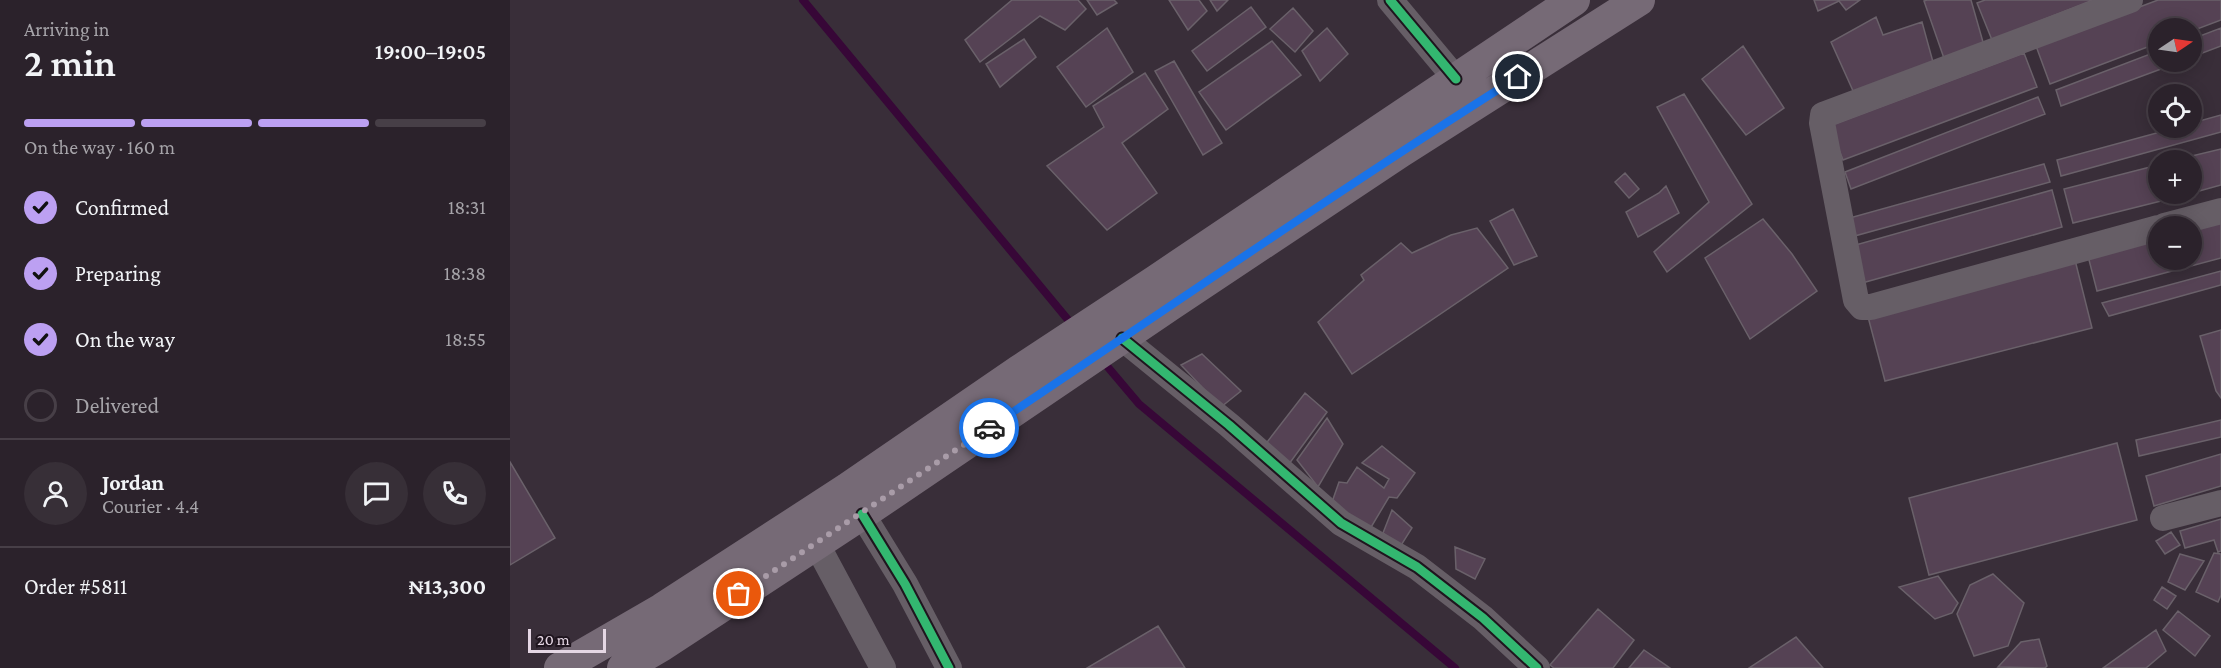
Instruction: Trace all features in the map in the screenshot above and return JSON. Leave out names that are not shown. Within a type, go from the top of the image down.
[{"type":"main road","points":[[560,668],[662,609],[846,489],[1574,0]]},
{"type":"main road","points":[[623,668],[661,646],[862,514],[1400,152],[1639,0]]},
{"type":"street","points":[[1390,0],[1456,79]]},
{"type":"street","points":[[2130,0],[1823,115],[1822,123],[1856,300],[1862,306],[1871,307],[2148,231]]},
{"type":"street","points":[[2202,216],[2221,211]]},
{"type":"street","points":[[1122,338],[1228,425],[1341,523],[1417,567],[1483,618],[1537,668]]},
{"type":"street","points":[[2163,518],[2221,503]]},
{"type":"street","points":[[862,514],[904,584],[949,668]]},
{"type":"street","points":[[816,543],[883,668]]},
{"type":"building","points":[[1012,0],[1078,0],[1086,9],[1065,30],[1040,16],[980,62],[965,40]]},
{"type":"building","points":[[1087,0],[1114,0],[1117,3],[1097,15]]},
{"type":"building","points":[[1169,0],[1199,0],[1207,11],[1188,30]]},
{"type":"building","points":[[1210,0],[1228,0],[1217,11]]},
{"type":"building","points":[[1814,0],[1860,0],[1846,10],[1839,1],[1818,11]]},
{"type":"building","points":[[1971,0],[1985,49],[1946,64],[1924,1]]},
{"type":"building","points":[[1985,0],[2093,0],[1992,40],[1977,3]]},
{"type":"building","points":[[2158,0],[2221,0],[2221,20],[2202,27],[2202,18],[2148,18],[2148,47],[2050,84],[2036,46]]},
{"type":"building","points":[[1251,7],[1266,27],[1207,71],[1192,51]]},
{"type":"building","points":[[1293,8],[1313,31],[1295,52],[1270,29]]},
{"type":"building","points":[[1876,17],[1883,35],[1922,22],[1933,62],[1854,93],[1831,42]]},
{"type":"building","points":[[1107,28],[1133,72],[1086,107],[1057,67]]},
{"type":"building","points":[[1327,28],[1348,54],[1320,81],[1302,51]]},
{"type":"building","points":[[2221,28],[2221,46],[2202,53],[2202,35]]},
{"type":"building","points":[[1024,39],[1036,57],[1000,87],[986,64]]},
{"type":"building","points":[[1272,41],[1301,75],[1226,130],[1199,92]]},
{"type":"building","points":[[1743,46],[1784,108],[1746,135],[1702,79]]},
{"type":"building","points":[[2024,53],[2037,87],[1843,160],[1830,126]]},
{"type":"building","points":[[2148,55],[2148,72],[2153,72],[2061,106],[2056,90]]},
{"type":"building","points":[[1174,61],[1222,143],[1203,155],[1155,71]]},
{"type":"building","points":[[1145,73],[1168,109],[1122,143],[1157,193],[1107,230],[1047,166],[1104,127],[1093,106]]},
{"type":"building","points":[[1684,94],[1752,204],[1667,272],[1654,252],[1709,202],[1657,107]]},
{"type":"building","points":[[2038,97],[2045,114],[1851,189],[1845,172]]},
{"type":"building","points":[[2221,115],[2221,132],[2202,137],[2202,120]]},
{"type":"building","points":[[2148,135],[2148,138],[2199,138],[2148,150],[2148,152],[2061,176],[2057,160]]},
{"type":"building","points":[[2221,149],[2221,185],[2202,190],[2202,154]]},
{"type":"building","points":[[2044,164],[2050,182],[1851,237],[1846,219]]},
{"type":"building","points":[[2148,168],[2149,204],[2073,223],[2064,189]]},
{"type":"building","points":[[1625,173],[1639,189],[1629,198],[1615,182]]},
{"type":"building","points":[[1666,186],[1679,213],[1638,237],[1626,212],[1659,193]]},
{"type":"building","points":[[2052,190],[2062,227],[1862,283],[1852,246]]},
{"type":"building","points":[[1513,209],[1537,256],[1514,265],[1490,221]]},
{"type":"building","points":[[1763,219],[1792,254],[1817,291],[1750,339],[1705,258]]},
{"type":"building","points":[[2221,220],[2221,258],[2202,263],[2202,225]]},
{"type":"building","points":[[1477,228],[1508,268],[1352,374],[1318,322],[1364,280],[1361,275],[1401,243],[1412,253],[1451,235]]},
{"type":"building","points":[[2148,240],[2148,270],[2176,270],[2097,291],[2088,256]]},
{"type":"building","points":[[2075,260],[2092,328],[1885,381],[1867,313]]},
{"type":"building","points":[[2221,271],[2221,285],[2109,316],[2102,303]]},
{"type":"building","points":[[2221,330],[2221,398],[2216,391],[2200,336]]},
{"type":"building","points":[[1202,354],[1241,391],[1221,407],[1181,365]]},
{"type":"building","points":[[1305,393],[1327,412],[1289,464],[1264,446]]},
{"type":"building","points":[[1327,418],[1343,444],[1318,487],[1297,460]]},
{"type":"building","points":[[2221,420],[2221,437],[2139,456],[2136,440]]},
{"type":"building","points":[[2117,443],[2137,520],[1929,575],[1909,498]]},
{"type":"building","points":[[1382,446],[1415,473],[1397,498],[1389,497],[1370,529],[1331,505],[1339,482],[1347,483],[1357,467],[1384,488],[1389,479],[1362,463]]},
{"type":"building","points":[[2221,454],[2221,486],[2154,506],[2146,476]]},
{"type":"building","points":[[510,462],[555,538],[510,565]]},
{"type":"building","points":[[1392,510],[1412,528],[1400,547],[1383,533]]},
{"type":"building","points":[[2221,519],[2221,551],[2218,552],[2214,540],[2185,548],[2180,531]]},
{"type":"building","points":[[2171,532],[2180,545],[2165,554],[2156,541]]},
{"type":"building","points":[[1455,547],[1485,559],[1475,579],[1456,569]]},
{"type":"building","points":[[2214,553],[2221,554],[2221,595],[2218,602],[2196,592]]},
{"type":"building","points":[[2180,554],[2204,561],[2185,590],[2168,582]]},
{"type":"building","points":[[1993,574],[2024,603],[2008,646],[1974,656],[1957,614],[1970,585]]},
{"type":"building","points":[[1938,576],[1958,603],[1952,613],[1935,619],[1899,587]]},
{"type":"building","points":[[2162,587],[2176,596],[2167,609],[2154,600]]},
{"type":"building","points":[[1598,609],[1634,640],[1613,668],[1554,668],[1550,665]]},
{"type":"building","points":[[2178,611],[2210,636],[2195,656],[2163,630]]},
{"type":"building","points":[[1158,626],[1185,668],[1087,668]]},
{"type":"building","points":[[2156,630],[2166,651],[2146,668],[2103,668]]},
{"type":"building","points":[[1796,637],[1823,668],[1749,668]]},
{"type":"building","points":[[2039,639],[2047,666],[2045,668],[1998,667],[2021,642]]},
{"type":"building","points":[[1644,650],[1670,668],[1629,668]]},
{"type":"waterway","points":[[803,0],[1074,327]]},
{"type":"waterway","points":[[1101,359],[1139,404],[1455,668]]},
{"type":"cycle path","points":[[1390,0],[1456,79]]},
{"type":"cycle path","points":[[1122,338],[1229,425],[1341,523],[1417,567],[1483,618],[1537,668]]},
{"type":"cycle path","points":[[862,514],[905,584],[949,668]]},
{"type":"way so far","points":[[739,594],[989,428]]},
{"type":"route","points":[[989,428],[1189,292],[1518,77]]}]
